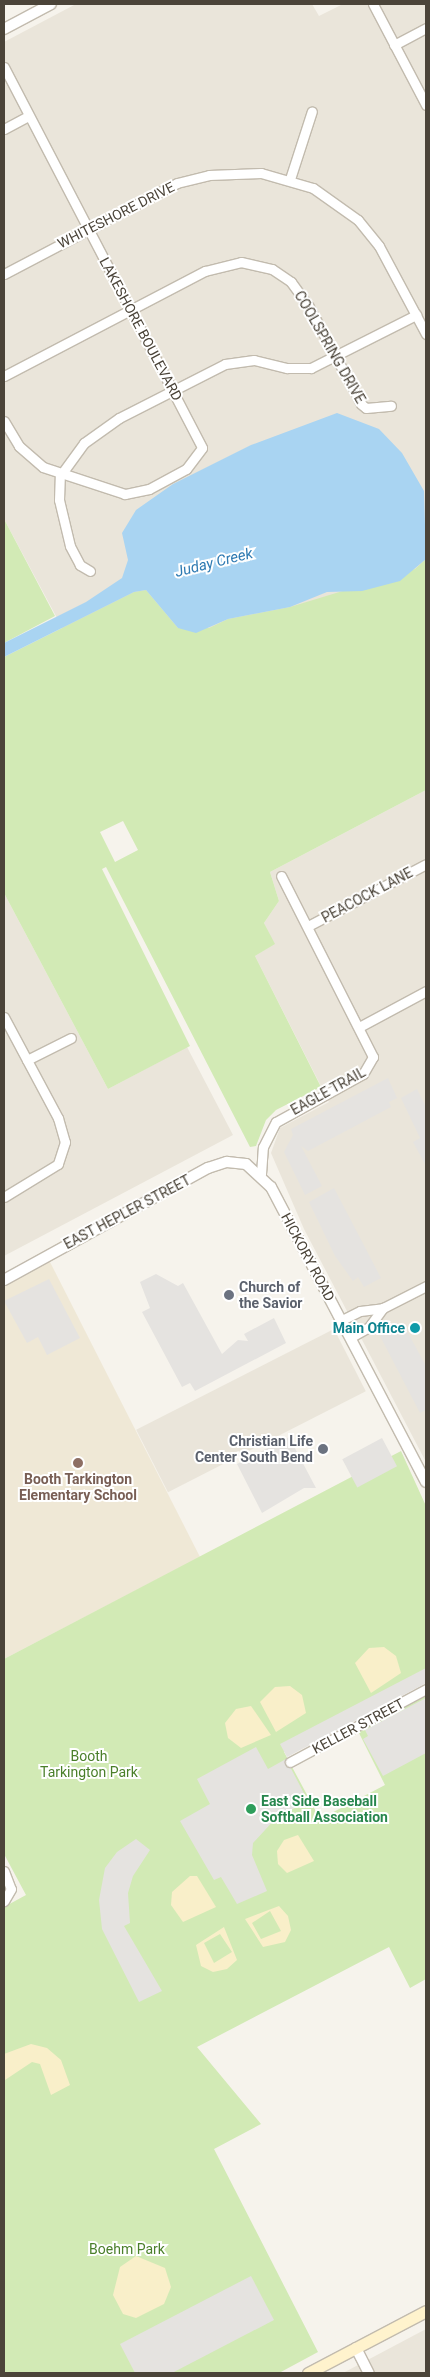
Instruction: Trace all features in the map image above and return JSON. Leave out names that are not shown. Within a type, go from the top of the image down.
[{"type":"main road","points":[[308,2373],[426,2311]]},
{"type":"street","points":[[4,29],[51,4]]},
{"type":"street","points":[[373,4],[426,105]]},
{"type":"street","points":[[394,45],[426,28]]},
{"type":"street","name":"LAKESHORE BOULEVARD","points":[[4,67],[28,116],[174,390],[202,448],[191,465],[149,489],[125,494],[60,476]]},
{"type":"street","points":[[290,179],[312,111]]},
{"type":"street","points":[[4,129],[28,116]]},
{"type":"street","name":"WHITESHORE DRIVE","points":[[4,274],[189,179],[237,172],[290,179],[330,198],[358,220],[379,246],[426,334]]},
{"type":"street","name":"COOLSPRING DRIVE","points":[[4,376],[216,266],[254,264],[282,274],[295,286],[363,406],[391,406]]},
{"type":"street","points":[[90,571],[80,565],[65,532],[60,476],[79,448],[96,433],[174,390],[232,362],[254,360],[299,369],[336,358],[416,315]]},
{"type":"street","points":[[4,421],[32,460],[60,476]]},
{"type":"street","name":"PEACOCK LANE","points":[[308,926],[426,864]]},
{"type":"street","name":"EAGLE TRAIL","points":[[258,1172],[263,1147],[276,1122],[370,1068],[373,1052],[282,876]]},
{"type":"street","points":[[361,1026],[426,991]]},
{"type":"street","points":[[4,1017],[61,1126],[67,1155],[47,1174],[4,1197]]},
{"type":"street","points":[[27,1060],[71,1038]]},
{"type":"street","name":"EAST HEPLER STREET","points":[[4,1280],[208,1168],[237,1162],[258,1172]]},
{"type":"street","name":"HICKORY ROAD","points":[[258,1172],[342,1320],[426,1482]]},
{"type":"street","points":[[342,1320],[360,1311],[383,1308],[426,1286]]},
{"type":"street","points":[[351,1337],[369,1327],[383,1308]]},
{"type":"street","name":"KELLER STREET","points":[[290,1762],[426,1689]]},
{"type":"street","points":[[4,1871],[11,1888],[4,1901]]},
{"type":"street","points":[[356,2348],[369,2373]]},
{"type":"shaded area","points":[[76,4],[312,4],[319,16],[343,4],[426,4],[426,581],[87,674],[4,519],[4,42]]},
{"type":"shaded area","points":[[426,790],[426,1462],[304,1229],[271,1153],[280,1128],[329,1102],[255,956],[274,944],[264,923],[279,901],[270,872]]},
{"type":"shaded area","points":[[4,893],[108,1089],[187,1047],[233,1135],[4,1256]]},
{"type":"shaded area","points":[[388,1078],[397,1098],[389,1102],[391,1107],[308,1151],[301,1146],[322,1186],[305,1195],[284,1152],[293,1135],[291,1129]]},
{"type":"shaded area","points":[[417,1089],[426,1107],[426,1166],[413,1142],[420,1138],[401,1098]]},
{"type":"shaded area","points":[[334,1188],[381,1278],[364,1287],[358,1277],[353,1281],[335,1256],[309,1202]]},
{"type":"shaded area","name":"Booth Tarkington Elementary School","points":[[49,1260],[200,1557],[4,1659],[4,1285]]},
{"type":"shaded area","points":[[156,1274],[178,1286],[183,1283],[222,1354],[238,1340],[248,1341],[244,1334],[274,1318],[286,1343],[195,1391],[190,1383],[182,1387],[142,1312],[150,1308],[140,1282]]},
{"type":"shaded area","points":[[49,1279],[80,1338],[47,1355],[38,1337],[27,1343],[4,1301]]},
{"type":"shaded area","points":[[403,1324],[426,1366],[426,1410],[420,1413],[380,1336]]},
{"type":"shaded area","points":[[334,1329],[366,1391],[168,1492],[136,1430]]},
{"type":"shaded area","points":[[289,1437],[316,1488],[304,1488],[262,1513],[237,1464]]},
{"type":"shaded area","points":[[382,1438],[397,1466],[357,1487],[342,1459]]},
{"type":"shaded area","points":[[426,1668],[426,1683],[287,1757],[280,1744]]},
{"type":"shaded area","name":"East Side Baseball Softball Association","points":[[426,1698],[426,1753],[383,1776],[363,1739],[368,1736],[365,1730]]},
{"type":"shaded area","points":[[256,1747],[268,1769],[286,1759],[308,1801],[276,1818],[253,1843],[252,1855],[267,1891],[237,1904],[221,1877],[214,1880],[180,1821],[210,1804],[197,1779]]},
{"type":"shaded area","points":[[136,1839],[150,1850],[133,1876],[128,1893],[130,1923],[124,1926],[162,1991],[139,2002],[102,1929],[99,1900],[105,1868],[117,1852]]},
{"type":"shaded area","points":[[251,2276],[274,2320],[172,2373],[135,2373],[120,2344]]},
{"type":"shaded area","points":[[426,2329],[426,2373],[343,2373]]},
{"type":"green space","points":[[4,519],[55,616],[4,643]]},
{"type":"green space","points":[[426,559],[426,790],[270,872],[279,901],[264,923],[275,944],[255,956],[321,1087],[276,1110],[266,1120],[256,1146],[250,1147],[106,867],[102,869],[190,1046],[108,1089],[4,893],[4,657],[134,592],[146,590],[178,628],[209,628],[228,619],[290,607],[415,569]],"holes":[[[123,821],[138,850],[115,862],[100,832]]]},
{"type":"green space","points":[[401,1451],[426,1506],[426,1677],[284,1752],[320,1819],[385,1785],[358,1731],[426,1696],[426,1979],[410,1988],[389,1947],[197,2047],[261,2124],[214,2149],[318,2352],[279,2373],[4,2373],[4,1907],[26,1895],[4,1854],[4,1659]]},
{"type":"sand","points":[[384,1647],[396,1656],[401,1673],[371,1693],[355,1663],[369,1648]]},
{"type":"sand","points":[[290,1686],[302,1695],[306,1713],[276,1732],[260,1702],[275,1687]]},
{"type":"sand","points":[[251,1706],[271,1735],[241,1748],[228,1738],[225,1723],[236,1709]]},
{"type":"sand","points":[[298,1835],[314,1861],[287,1873],[278,1864],[277,1851],[284,1840]]},
{"type":"sand","points":[[190,1876],[197,1876],[216,1907],[183,1922],[171,1905],[172,1892]]},
{"type":"sand","points":[[279,1906],[288,1916],[291,1930],[285,1942],[263,1947],[245,1919]],"holes":[[[270,1911],[281,1931],[261,1939],[252,1923]]]},
{"type":"sand","points":[[224,1927],[237,1960],[227,1969],[213,1972],[201,1966],[196,1945]],"holes":[[[220,1934],[232,1952],[214,1963],[204,1943]]]},
{"type":"sand","points":[[31,2044],[47,2048],[61,2060],[70,2085],[51,2095],[40,2064],[32,2062],[5,2080],[4,2054]]},
{"type":"sand","points":[[136,2256],[165,2268],[171,2287],[164,2304],[136,2318],[123,2314],[113,2295],[120,2267]]},
{"type":"water","name":"Juday Creek","points":[[337,413],[379,429],[402,453],[424,491],[426,559],[400,581],[362,591],[327,592],[290,607],[228,619],[196,633],[178,628],[146,590],[134,592],[4,657],[4,643],[86,602],[122,578],[128,560],[122,533],[136,510],[173,484],[251,445]]},
{"type":"place","name":"Church of the Savior","points":[[229,1295]]},
{"type":"place","name":"Main Office","points":[[415,1328]]},
{"type":"place","name":"Christian Life Center South Bend","points":[[323,1449]]},
{"type":"place","name":"Booth Tarkington Elementary School","points":[[78,1463]]},
{"type":"place","name":"East Side Baseball Softball Association","points":[[251,1809]]},
{"type":"park label","name":"Booth Tarkington Park","points":[[89,1764]]},
{"type":"park label","name":"Boehm Park","points":[[127,2249]]}]
